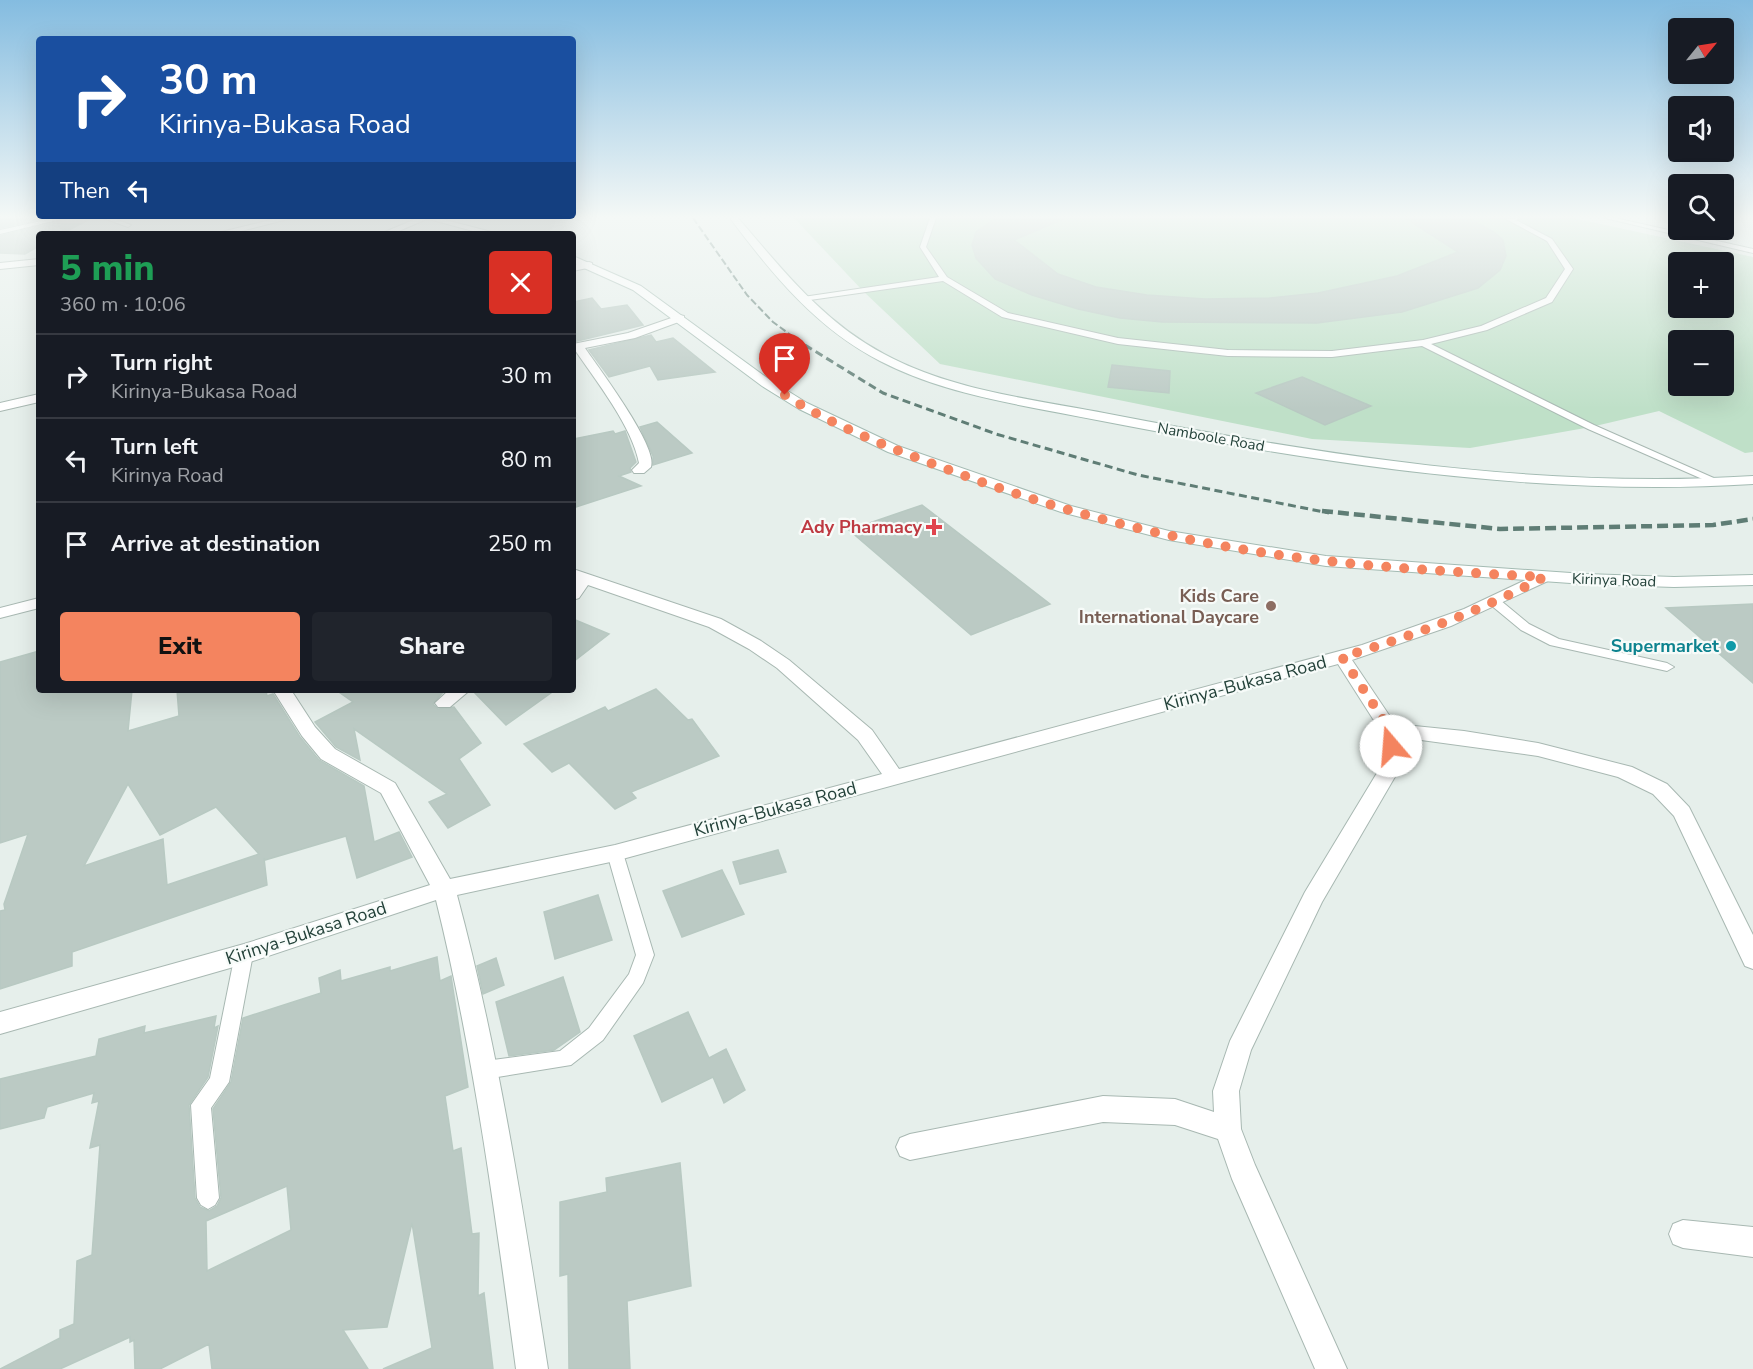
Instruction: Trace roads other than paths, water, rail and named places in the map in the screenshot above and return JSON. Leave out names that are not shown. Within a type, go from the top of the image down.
[{"type":"street","name":"Kirinya Road","points":[[624,282],[637,288],[766,383],[803,406],[893,449],[1028,498],[1119,523],[1239,549],[1326,561],[1544,577],[1674,582],[1753,580]]},
{"type":"street","name":"Namboole Road","points":[[788,282],[803,299],[864,347],[903,370],[935,381],[1103,418],[1209,438],[1413,467],[1598,481],[1720,483],[1753,480]]},
{"type":"street","points":[[639,470],[646,464],[645,453],[615,400],[576,347],[631,336],[680,318]]},
{"type":"street","points":[[0,407],[36,399]]},
{"type":"street","points":[[579,576],[715,623],[755,645],[783,664],[865,735],[894,777]]},
{"type":"street","name":"Kirinya-Bukasa Road","points":[[0,1023],[244,954],[444,889],[615,853],[1342,657],[1419,634],[1496,603],[1544,577]]},
{"type":"street","points":[[0,613],[36,604]]},
{"type":"street","points":[[1331,1369],[1242,1169],[1228,1129],[1226,1091],[1239,1049],[1313,898],[1393,763],[1389,730],[1342,657]]},
{"type":"street","points":[[284,693],[313,737],[328,755],[373,776],[388,788],[444,889],[469,985],[485,1070],[505,1184],[532,1369]]},
{"type":"street","points":[[444,704],[457,693]]},
{"type":"street","points":[[1389,730],[1482,738],[1538,748],[1619,770],[1662,790],[1682,812],[1753,959]]},
{"type":"street","points":[[910,1147],[1103,1109],[1175,1112],[1228,1129]]},
{"type":"street","points":[[1683,1234],[1753,1242]]},
{"type":"lane","points":[[803,299],[924,282]]},
{"type":"lane","points":[[949,282],[1005,315],[1118,341],[1228,353],[1332,354],[1423,343],[1484,328],[1549,300],[1561,282]]},
{"type":"lane","points":[[1423,343],[1591,427],[1720,483]]},
{"type":"lane","points":[[1496,603],[1525,627],[1555,642],[1667,667]]},
{"type":"lane","points":[[485,1070],[564,1059],[596,1035],[637,978],[645,955],[615,853]]},
{"type":"lane","points":[[208,1198],[201,1105],[219,1082],[244,954]]},
{"type":"railway","points":[[738,282],[773,322],[807,347]]},
{"type":"railway","points":[[805,345],[883,393],[996,434],[1138,475],[1329,513]]},
{"type":"railway","points":[[1322,511],[1500,529],[1713,525],[1753,519]]},
{"type":"place","name":"Ady Pharmacy","points":[[934,527]]},
{"type":"place","name":"Kids Care International Daycare","points":[[1271,606]]},
{"type":"place","name":"Supermarket","points":[[1731,646]]}]
